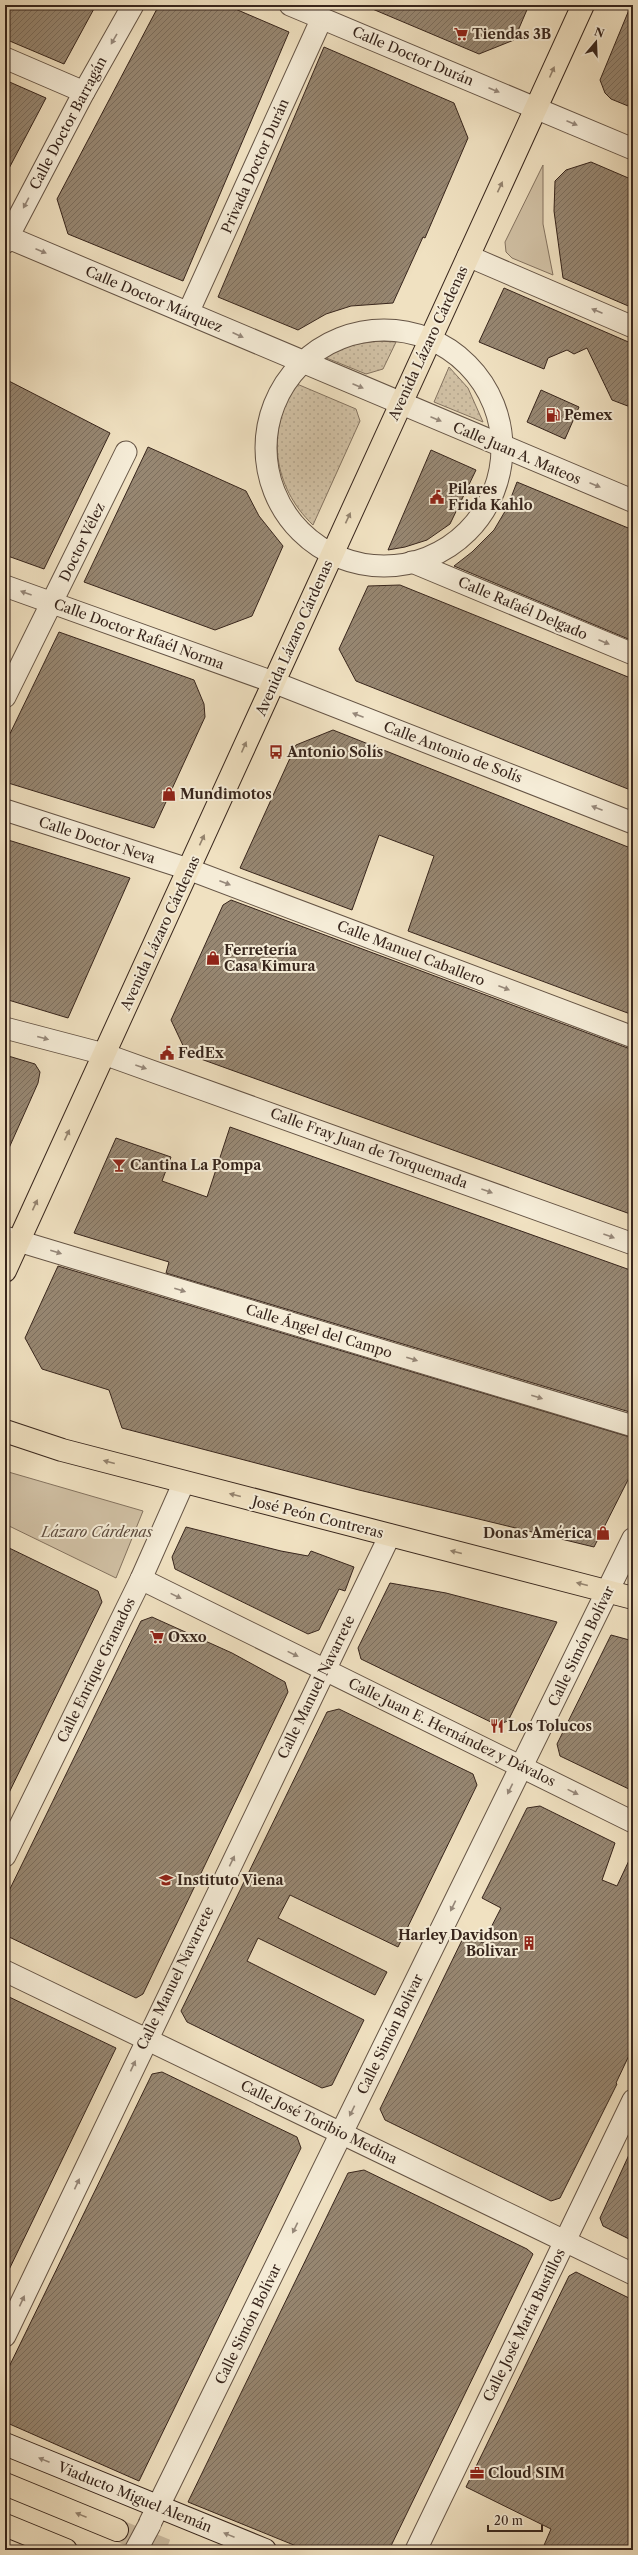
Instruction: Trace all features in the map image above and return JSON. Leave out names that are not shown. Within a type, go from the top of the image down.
[{"type":"main road","name":"Avenida Lázaro Cárdenas","points":[[5,1270],[12,1239],[104,1054],[583,5]]},
{"type":"main road","name":"José Peón Contreras","points":[[5,1431],[62,1450],[633,1598]]},
{"type":"main road","points":[[5,2484],[117,2530]]},
{"type":"main road","points":[[5,2525],[66,2550]]},
{"type":"street","name":"Calle Doctor Barragán","points":[[6,239],[84,92],[133,5]]},
{"type":"street","name":"Calle Doctor Durán","points":[[290,5],[633,149]]},
{"type":"street","name":"Privada Doctor Durán","points":[[188,313],[322,18]]},
{"type":"street","points":[[5,58],[84,92]]},
{"type":"street","name":"Calle Doctor Márquez","points":[[6,239],[188,313],[400,404]]},
{"type":"street","points":[[468,256],[633,327]]},
{"type":"street","points":[[382,330],[411,334],[430,340],[443,346],[468,366],[482,383],[493,403],[500,425],[502,447],[499,474],[491,498],[477,521],[459,539],[437,554],[412,562],[385,566],[357,563],[332,554],[315,543],[293,523],[277,499],[268,470],[266,441],[271,412],[284,385],[302,362],[326,345],[353,334],[382,330]]},
{"type":"street","name":"Calle Juan A. Mateos","points":[[400,404],[633,501]]},
{"type":"street","name":"Doctor Vélez","points":[[5,697],[126,452]]},
{"type":"street","name":"Calle Rafaél Delgado","points":[[412,562],[633,654]]},
{"type":"street","name":"Calle Doctor Rafaél Norma","points":[[5,586],[273,682]]},
{"type":"street","name":"Calle Antonio de Solís","points":[[273,682],[633,823]]},
{"type":"street","name":"Calle Doctor Neva","points":[[5,810],[188,870]]},
{"type":"street","name":"Calle Manuel Caballero","points":[[188,870],[633,1037]]},
{"type":"street","name":"Calle Fray Juan de Torquemada","points":[[5,1028],[104,1054],[633,1244]]},
{"type":"street","name":"Calle Ángel del Campo","points":[[12,1239],[633,1426]]},
{"type":"street","name":"Calle Enrique Granados","points":[[5,1856],[141,1579],[184,1482]]},
{"type":"street","name":"Calle Manuel Navarrete","points":[[5,2336],[146,2039],[390,1535]]},
{"type":"street","name":"Calle Simón Bolívar","points":[[136,2550],[633,1539]]},
{"type":"street","name":"Calle Juan E. Hernández y Dávalos","points":[[141,1579],[633,1822]]},
{"type":"street","name":"Calle José Toribio Medina","points":[[5,1971],[633,2274]]},
{"type":"street","name":"Calle José María Bustillos","points":[[416,2550],[564,2240],[633,2100]]},
{"type":"street","name":"Viaducto Miguel Alemán","points":[[5,2444],[154,2516],[265,2550]]},
{"type":"green space","points":[[543,165],[543,224],[553,275],[512,258],[506,252],[505,242]]},
{"type":"green space","points":[[378,341],[396,342],[383,369],[366,374],[324,357],[352,345]]},
{"type":"green space","points":[[449,367],[468,388],[483,422],[434,402]]},
{"type":"green space","points":[[297,384],[356,409],[360,421],[313,525],[300,510],[289,493],[282,476],[278,458],[277,439],[280,420],[287,402]]},
{"type":"green space","name":"Lázaro Cárdenas","points":[[5,1471],[143,1511],[116,1578],[5,1524]]},
{"type":"building","points":[[5,5],[96,5],[64,64],[5,39]]},
{"type":"building","points":[[159,5],[226,5],[289,32],[183,281],[68,234],[57,199]]},
{"type":"building","points":[[363,5],[529,5],[514,40],[479,54]]},
{"type":"building","points":[[631,5],[633,5],[633,108],[611,99],[605,93],[600,80]]},
{"type":"building","points":[[324,47],[454,103],[468,138],[425,238],[423,237],[393,303],[351,306],[326,314],[298,330],[218,297]]},
{"type":"building","points":[[5,80],[46,98],[5,176]]},
{"type":"building","points":[[591,162],[633,180],[633,308],[563,278],[554,211],[555,181],[566,170]]},
{"type":"building","points":[[504,288],[633,344],[633,408],[612,400],[587,348],[574,354],[567,350],[548,358],[544,369],[479,342]]},
{"type":"building","points":[[5,379],[110,433],[44,569],[5,555]]},
{"type":"building","name":"Pemex","points":[[541,390],[579,407],[565,439],[527,422]]},
{"type":"building","points":[[148,447],[246,491],[259,516],[283,546],[252,616],[215,630],[84,582]]},
{"type":"building","name":"Pilares Frida Kahlo","points":[[431,450],[476,470],[450,524],[427,540],[405,547],[388,550]]},
{"type":"building","points":[[517,482],[633,530],[633,641],[454,566],[472,552],[494,530],[507,508]]},
{"type":"building","points":[[400,585],[633,679],[633,791],[356,681],[339,649],[368,586]]},
{"type":"building","points":[[59,632],[194,680],[204,704],[205,717],[154,828],[5,782],[5,744]]},
{"type":"building","points":[[333,730],[633,849],[633,1015],[408,931],[434,856],[379,835],[352,910],[240,868],[296,745]]},
{"type":"building","points":[[5,839],[130,878],[68,1018],[5,999]]},
{"type":"building","points":[[231,900],[633,1050],[633,1215],[187,1054],[171,1020],[223,905]]},
{"type":"building","points":[[5,1055],[35,1064],[40,1072],[38,1083],[5,1157]]},
{"type":"building","points":[[230,1127],[633,1271],[633,1413],[166,1273],[169,1262],[74,1233],[116,1138],[171,1157],[162,1181],[207,1197]]},
{"type":"building","points":[[58,1266],[633,1438],[633,1470],[594,1547],[359,1490],[122,1428],[109,1390],[42,1369],[25,1338]]},
{"type":"building","points":[[186,1527],[281,1551],[308,1556],[311,1551],[354,1567],[345,1591],[339,1589],[319,1630],[308,1634],[175,1569],[172,1557]]},
{"type":"building","points":[[5,1546],[98,1591],[102,1602],[5,1801]]},
{"type":"building","points":[[390,1583],[446,1593],[557,1622],[508,1721],[497,1725],[361,1659],[358,1648]]},
{"type":"building","points":[[152,1617],[232,1653],[285,1682],[288,1692],[143,1994],[136,1998],[5,1935],[5,1899],[141,1621]]},
{"type":"building","points":[[611,1635],[633,1641],[633,1791],[560,1756],[557,1744]]},
{"type":"building","points":[[339,1709],[473,1774],[477,1785],[398,1947],[290,1895],[278,1918],[387,1972],[375,1995],[258,1938],[247,1961],[364,2020],[332,2085],[322,2088],[187,2022],[181,2011],[327,1712]]},
{"type":"building","points":[[540,1806],[615,1843],[602,1880],[617,1886],[633,1852],[633,2047],[616,2083],[617,2084],[560,2198],[551,2201],[385,2120],[380,2109],[465,1934],[483,1943],[501,1908],[482,1898],[527,1808]]},
{"type":"building","points":[[5,1995],[116,2048],[5,2278]]},
{"type":"building","points":[[162,2072],[297,2137],[301,2148],[139,2481],[5,2422],[5,2375],[152,2074]]},
{"type":"building","points":[[633,2146],[633,2241],[603,2226],[600,2218]]},
{"type":"building","points":[[364,2170],[527,2249],[533,2254],[389,2550],[306,2550],[188,2502],[348,2173]]},
{"type":"building","points":[[576,2272],[633,2300],[633,2550],[542,2550],[551,2529],[466,2487],[569,2276]]},
{"type":"tunnel","points":[[117,2530],[166,2550]]},
{"type":"place","name":"Tiendas 3B","points":[[461,34]]},
{"type":"place","name":"Pemex","points":[[553,415]]},
{"type":"place","name":"Pilares Frida Kahlo","points":[[437,497]]},
{"type":"place","name":"Antonio Solís","points":[[276,752]]},
{"type":"place","name":"Mundimotos","points":[[169,794]]},
{"type":"place","name":"Ferretería Casa Kimura","points":[[213,958]]},
{"type":"place","name":"FedEx","points":[[167,1053]]},
{"type":"place","name":"Cantina La Pompa","points":[[119,1165]]},
{"type":"place","name":"Donas América","points":[[603,1533]]},
{"type":"place","name":"Oxxo","points":[[157,1637]]},
{"type":"place","name":"Los Tolucos","points":[[497,1726]]},
{"type":"place","name":"Instituto Viena","points":[[166,1880]]},
{"type":"place","name":"Harley Davidson Bolivar","points":[[529,1943]]},
{"type":"place","name":"Cloud SIM","points":[[477,2473]]}]
